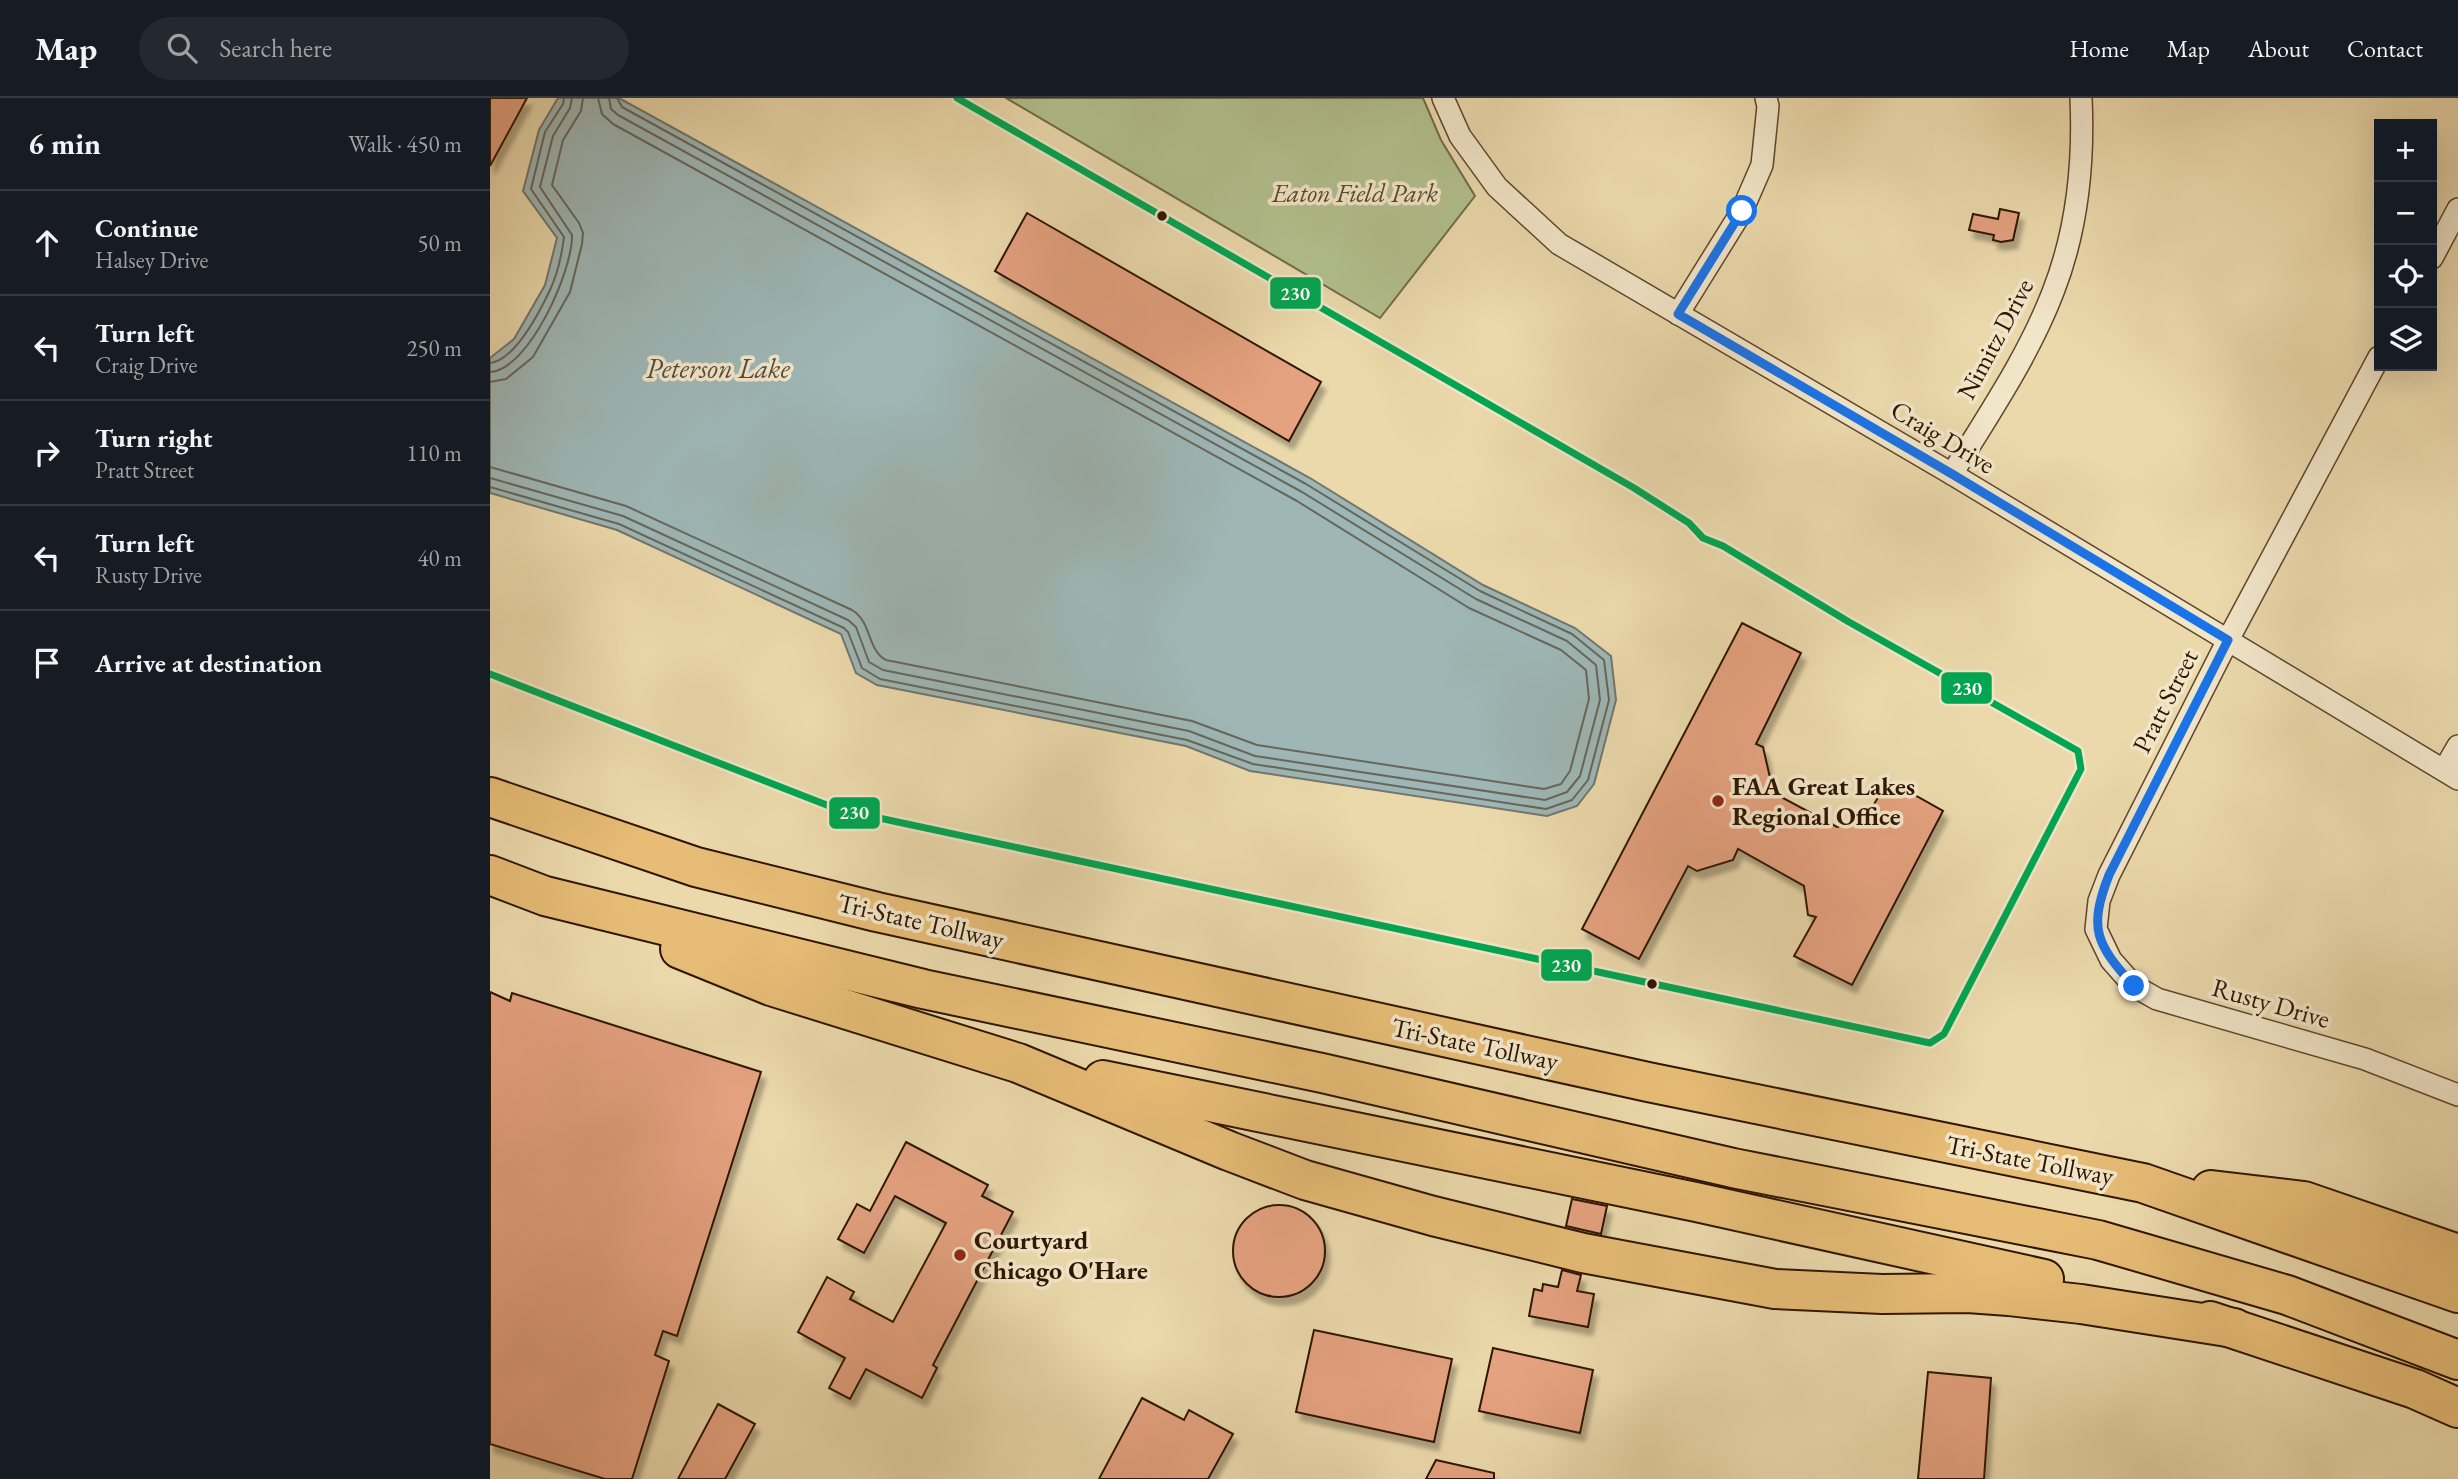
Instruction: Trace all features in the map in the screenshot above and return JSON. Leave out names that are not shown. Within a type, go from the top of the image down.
[{"type":"highway","name":"Tri-State Tollway","points":[[490,797],[696,866],[877,912],[1648,1082],[2143,1182],[2458,1293]]},
{"type":"highway","points":[[490,875],[771,986],[1018,1063],[1229,1152],[1305,1180],[1433,1216],[1583,1253],[1775,1289],[2009,1296],[2081,1304],[2234,1328]]},
{"type":"highway","points":[[545,895],[923,989],[1322,1073],[1733,1168],[2098,1240],[2287,1295],[2458,1360]]},
{"type":"highway","points":[[1018,1063],[1696,1202],[2164,1305],[2416,1389],[2458,1408]]},
{"type":"highway","points":[[2143,1182],[2304,1201],[2458,1254]]},
{"type":"street","name":"Craig Drive","points":[[1443,98],[1460,136],[1497,187],[1559,244],[1952,474],[2451,774]]},
{"type":"street","points":[[1678,314],[1742,211],[1762,165],[1768,106],[1766,98]]},
{"type":"street","name":"Nimitz Drive","points":[[1952,474],[2029,345],[2054,291],[2072,232],[2080,177],[2081,98]]},
{"type":"street","points":[[2437,249],[2458,209]]},
{"type":"street","name":"Pratt Street","points":[[2096,929],[2099,901],[2109,875],[2228,640],[2374,366]]},
{"type":"street","points":[[2451,774],[2458,746]]},
{"type":"street","name":"Rusty Drive","points":[[2096,929],[2111,960],[2134,986],[2157,999],[2365,1059],[2458,1095]]},
{"type":"green space","name":"Eaton Field Park","points":[[1006,98],[1423,98],[1441,140],[1475,196],[1380,318]]},
{"type":"water","name":"Peterson Lake","points":[[558,98],[619,98],[1310,478],[1483,585],[1575,628],[1611,656],[1616,700],[1594,784],[1577,806],[1547,816],[1250,771],[1186,746],[877,685],[856,673],[841,634],[617,530],[490,493],[490,358],[514,339],[545,285],[557,238],[523,191],[539,130]]},
{"type":"building","points":[[490,98],[527,98],[490,166]]},
{"type":"building","points":[[2000,209],[2019,213],[2013,240],[2001,242],[1993,240],[1994,235],[1969,230],[1973,214],[1998,219]]},
{"type":"building","points":[[1027,213],[1321,382],[1289,441],[995,271]]},
{"type":"building","name":"FAA Great Lakes Regional Office","points":[[1742,623],[1801,653],[1756,744],[1763,747],[1771,782],[1768,790],[1837,827],[1865,820],[1888,780],[1943,811],[1852,985],[1794,956],[1816,917],[1808,915],[1804,886],[1738,849],[1733,860],[1697,871],[1688,866],[1639,959],[1582,929]]},
{"type":"building","points":[[490,992],[510,1001],[512,993],[761,1072],[677,1336],[663,1331],[655,1355],[669,1361],[632,1479],[605,1479],[490,1444]]},
{"type":"building","name":"Courtyard Chicago O'Hare","points":[[906,1142],[988,1185],[982,1196],[1013,1212],[933,1365],[937,1368],[922,1398],[866,1369],[850,1399],[829,1388],[845,1358],[798,1332],[827,1277],[854,1292],[850,1299],[893,1322],[946,1223],[895,1196],[864,1253],[838,1239],[857,1204],[870,1211]]},
{"type":"building","points":[[1572,1199],[1607,1206],[1601,1234],[1566,1226]]},
{"type":"building","points":[[1279,1205],[1297,1209],[1311,1219],[1321,1233],[1325,1251],[1321,1269],[1311,1283],[1297,1293],[1279,1297],[1261,1293],[1247,1283],[1237,1269],[1233,1251],[1237,1233],[1247,1219],[1261,1209]]},
{"type":"building","points":[[1562,1270],[1581,1275],[1577,1291],[1594,1294],[1588,1327],[1529,1316],[1534,1289],[1542,1291],[1543,1284],[1558,1287]]},
{"type":"building","points":[[1314,1330],[1452,1359],[1434,1442],[1296,1412]]},
{"type":"building","points":[[1493,1348],[1593,1370],[1580,1433],[1479,1411]]},
{"type":"building","points":[[1928,1372],[1991,1378],[1984,1479],[1918,1479]]},
{"type":"building","points":[[1142,1398],[1184,1420],[1189,1410],[1233,1434],[1208,1479],[1099,1479]]},
{"type":"building","points":[[718,1404],[755,1424],[725,1479],[678,1479]]},
{"type":"building","points":[[1436,1460],[1494,1473],[1494,1479],[1426,1479]]},
{"type":"transit line","name":"230","points":[[490,674],[837,809],[1930,1043],[1944,1034],[2081,769],[2078,751],[1849,622],[1723,546],[1703,538],[1689,523],[1634,488],[957,98]]},
{"type":"place","name":"FAA Great Lakes Regional Office","points":[[1718,801]]},
{"type":"place","name":"Courtyard Chicago O'Hare","points":[[960,1255]]},
{"type":"route","points":[[1742,211],[1678,314],[2228,640],[2109,875],[2099,901],[2096,929],[2111,960],[2134,986]]}]
